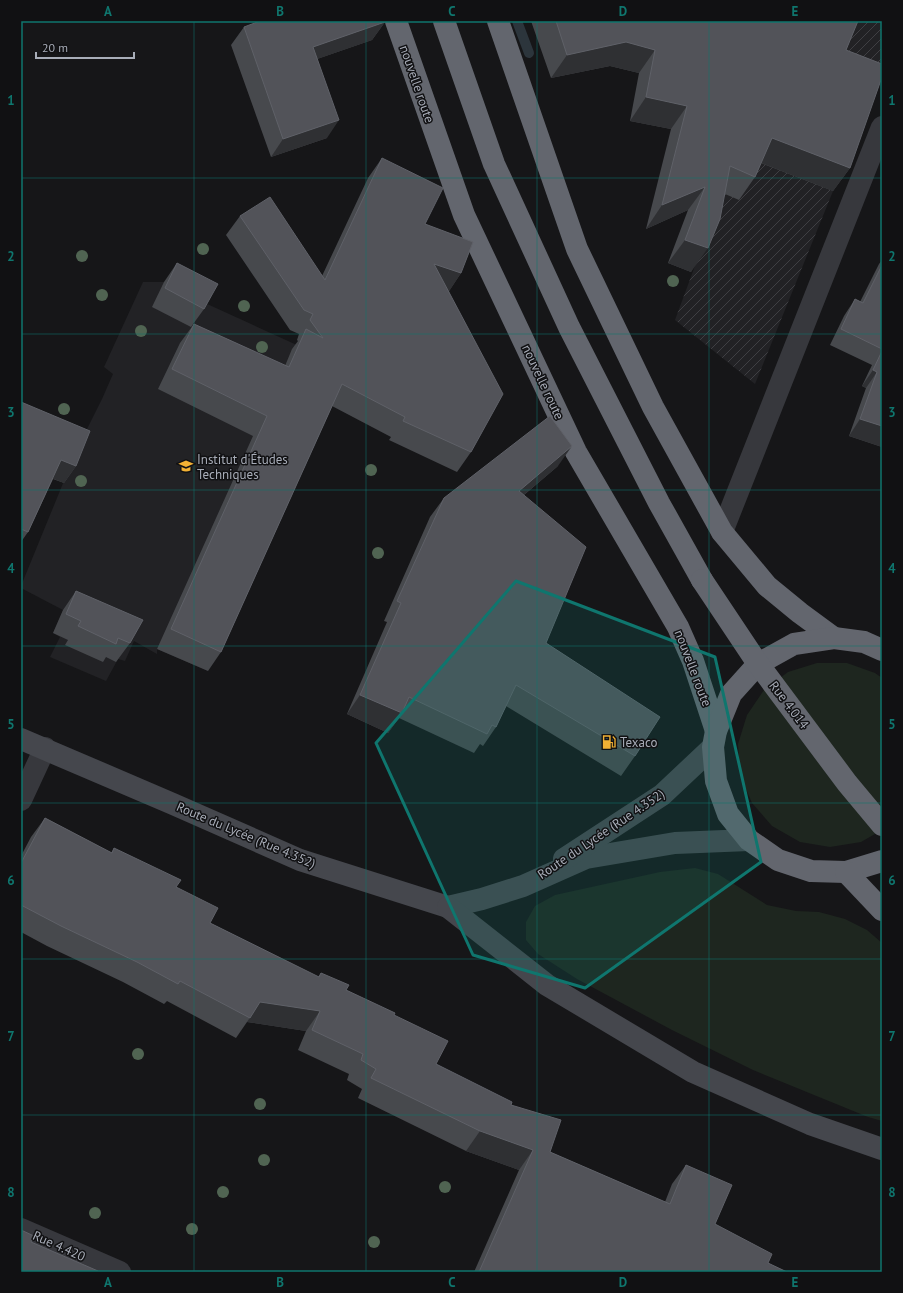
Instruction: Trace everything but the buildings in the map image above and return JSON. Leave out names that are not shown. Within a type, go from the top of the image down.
[{"type":"highway","name":"nouvelle route","points":[[396,21],[464,215],[576,452],[678,627],[693,661],[714,739]]},
{"type":"highway","name":"Rue 4.014","points":[[444,21],[494,164],[566,320],[659,503],[702,580],[756,661],[847,783],[882,825]]},
{"type":"highway","points":[[498,21],[577,249],[653,407],[722,532],[767,586],[834,638]]},
{"type":"highway","points":[[882,650],[864,642],[834,638],[794,644],[758,664],[731,694],[714,739],[716,781],[725,807],[728,814],[749,840],[778,860],[811,871],[846,872],[882,861]]},
{"type":"highway","points":[[846,872],[882,910]]},
{"type":"main road","name":"Route du Lycée (Rue 4.352)","points":[[21,739],[45,748],[300,860],[448,907],[482,899],[523,886],[586,858],[675,843],[749,840]]},
{"type":"main road","name":"Route du Lycée (Rue 4.352)","points":[[523,886],[662,794],[714,739]]},
{"type":"main road","points":[[448,907],[547,985],[693,1072],[810,1124],[882,1149]]},
{"type":"street","points":[[722,532],[882,127]]},
{"type":"street","points":[[21,800],[45,748]]},
{"type":"street","name":"Rue 4.420","points":[[21,1229],[120,1272]]},
{"type":"highlighted area","points":[[516,581],[715,657],[761,862],[585,988],[473,955],[376,743]]},
{"type":"shaded area","points":[[791,21],[882,21],[882,64],[833,191],[755,384],[675,320],[722,193]]},
{"type":"shaded area","name":"Institut d'Études Techniques","points":[[143,282],[164,282],[205,303],[345,367],[208,671],[157,649],[157,654],[134,641],[125,661],[118,659],[106,681],[50,657],[60,637],[53,633],[63,610],[21,588],[21,586],[77,449],[113,374],[104,367]]},
{"type":"shaded area","points":[[817,663],[847,663],[875,673],[882,678],[882,830],[861,842],[830,847],[800,842],[772,826],[752,803],[740,775],[738,744],[747,715],[764,690],[788,672]]},
{"type":"shaded area","points":[[695,868],[718,874],[767,905],[796,911],[819,912],[845,919],[867,930],[882,943],[882,1121],[868,1117],[753,1070],[672,1030],[577,979],[538,954],[526,940],[526,922],[535,906],[555,895],[660,872]]},
{"type":"waterway","points":[[517,21],[529,53]]},
{"type":"place","name":"Institut d'Études Techniques","points":[[186,466]]},
{"type":"place","name":"Texaco","points":[[609,742]]}]
